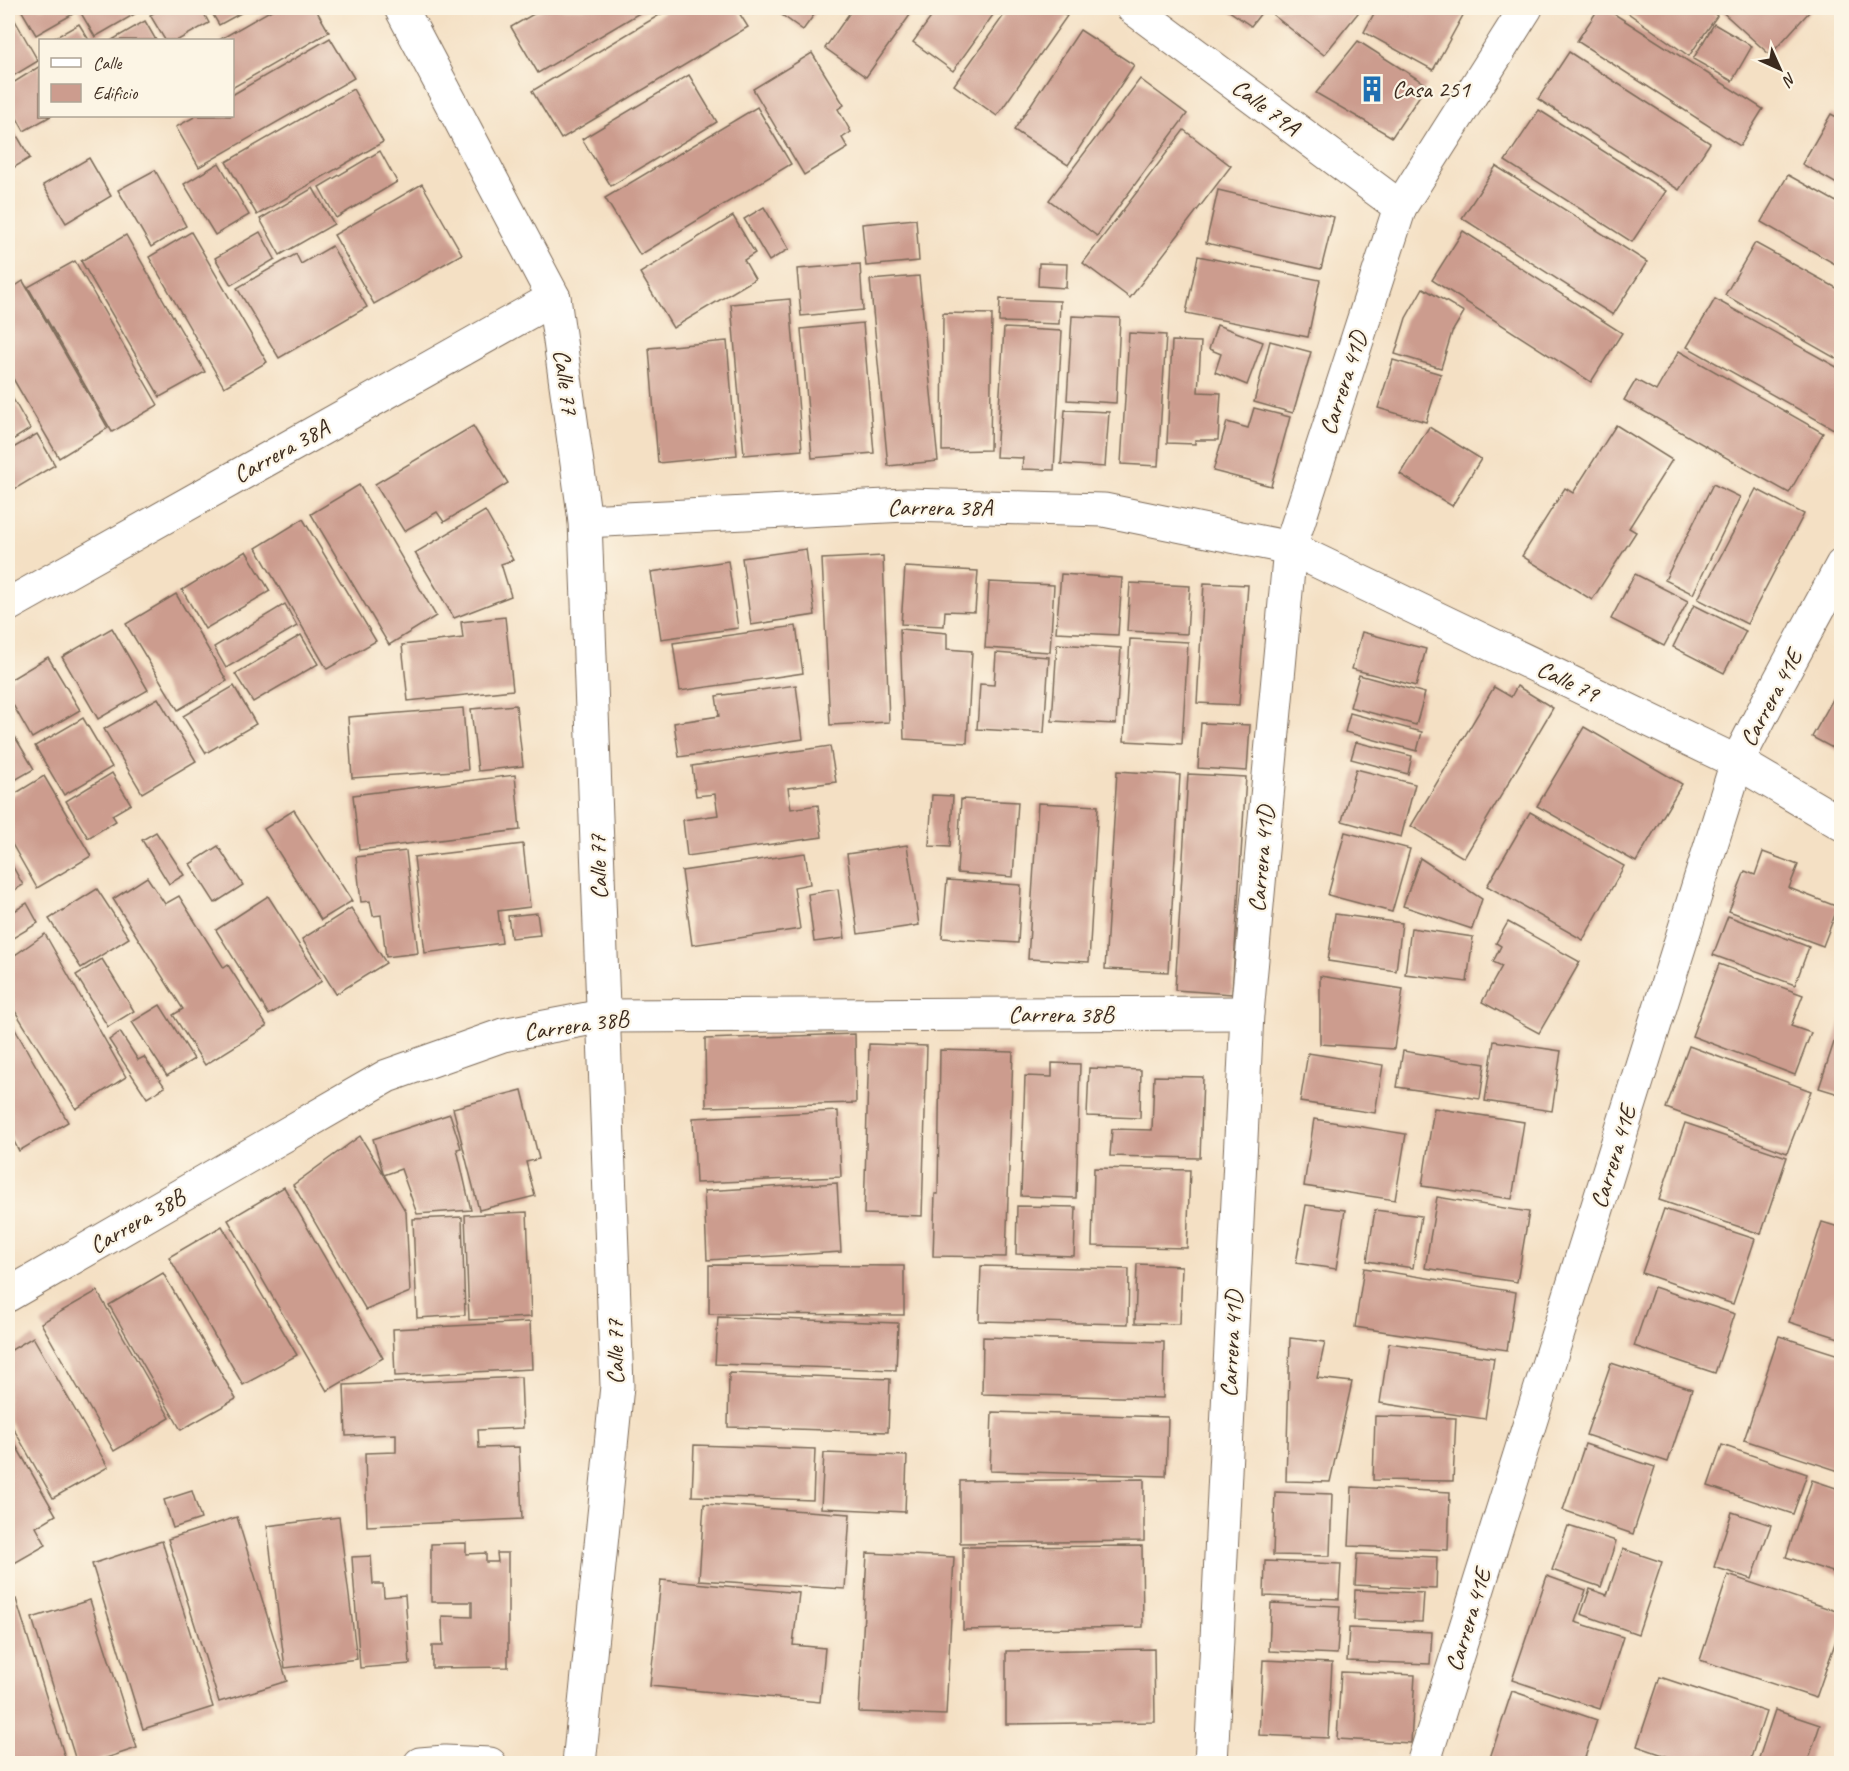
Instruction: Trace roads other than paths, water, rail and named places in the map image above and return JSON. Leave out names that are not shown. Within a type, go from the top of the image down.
[{"type":"street","name":"Calle 77","points":[[401,8],[554,298],[585,521],[617,1386],[579,1764]]},
{"type":"street","name":"Calle 79A","points":[[1133,8],[1400,207]]},
{"type":"street","name":"Carrera 41D","points":[[1211,1764],[1247,1013],[1290,548],[1400,207],[1526,8]]},
{"type":"street","name":"Carrera 38A","points":[[8,604],[554,298]]},
{"type":"street","name":"Carrera 38A","points":[[585,521],[906,505],[1104,510],[1290,548]]},
{"type":"street","name":"Calle 79","points":[[1290,548],[1737,762],[1842,824]]},
{"type":"street","name":"Carrera 41E","points":[[1423,1764],[1737,762],[1842,566]]},
{"type":"street","name":"Carrera 38B","points":[[8,1295],[387,1076],[503,1035],[603,1016],[1247,1013]]},
{"type":"street","points":[[420,1764],[446,1762],[490,1764]]},
{"type":"place","name":"Casa 251","points":[[1372,89]]}]
